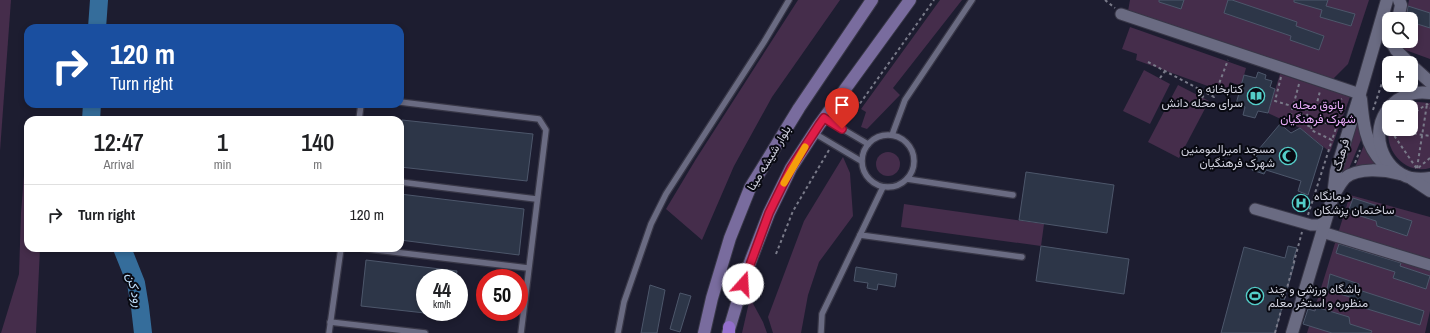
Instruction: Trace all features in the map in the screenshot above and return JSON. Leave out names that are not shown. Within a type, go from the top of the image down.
[{"type":"main road","name":"بلوار شیشه مینا","points":[[704,333],[712,298],[730,238],[750,188],[799,108],[872,0]]},
{"type":"main road","name":"بلوار شیشه مینا","points":[[729,331],[748,270],[769,213],[791,168],[824,118],[910,0]]},
{"type":"street","name":"فرهنگ","points":[[1292,333],[1333,196],[1336,171],[1360,94],[1386,0]]},
{"type":"street","points":[[1399,0],[1401,5],[1400,12]]},
{"type":"street","points":[[1121,14],[1360,94],[1363,121],[1369,143],[1379,159],[1383,163],[1421,179],[1430,178]]},
{"type":"street","points":[[1375,40],[1382,39]]},
{"type":"street","points":[[1394,48],[1402,56]]},
{"type":"street","points":[[1418,71],[1430,82]]},
{"type":"street","points":[[1397,100],[1411,93],[1422,92],[1429,98]]},
{"type":"street","points":[[1382,119],[1379,131],[1379,142],[1387,162],[1406,173],[1430,191]]},
{"type":"street","points":[[1333,196],[1339,185],[1353,174],[1377,171],[1406,173]]},
{"type":"street","points":[[1255,209],[1305,224],[1319,225],[1430,265]]},
{"type":"lane","points":[[618,333],[626,295],[651,224],[666,194],[764,42],[789,0]]},
{"type":"lane","points":[[892,135],[905,100],[972,0]]},
{"type":"lane","points":[[404,102],[539,118],[546,130],[536,199],[521,333]]},
{"type":"lane","points":[[824,118],[868,144]]},
{"type":"lane","points":[[814,133],[861,160]]},
{"type":"lane","points":[[883,135],[892,135],[901,138],[907,143],[912,150],[914,157],[914,165],[907,179],[892,187],[882,187],[867,178],[863,170],[861,160],[863,152],[868,144],[875,138],[883,135]]},
{"type":"lane","points":[[907,179],[1014,195]]},
{"type":"lane","points":[[404,182],[536,199]]},
{"type":"lane","points":[[821,333],[822,314],[882,187]]},
{"type":"lane","points":[[860,235],[1022,257]]},
{"type":"lane","points":[[329,333],[340,252]]},
{"type":"lane","points":[[394,252],[528,268]]},
{"type":"lane","points":[[330,322],[425,333]]},
{"type":"path","points":[[1371,116],[1390,48]]},
{"type":"path","points":[[1148,62],[1214,98],[1229,59]]},
{"type":"path","points":[[1160,78],[1165,71]]},
{"type":"path","points":[[1285,78],[1281,76],[1275,101],[1308,112]]},
{"type":"path","points":[[1294,81],[1299,82],[1290,118],[1311,127],[1311,130],[1332,140]]},
{"type":"path","points":[[1316,107],[1320,90],[1327,92]]},
{"type":"path","points":[[1202,98],[1205,93]]},
{"type":"path","points":[[1275,333],[1305,224],[1345,104],[1341,96]]},
{"type":"path","points":[[1406,173],[1422,134],[1429,98]]},
{"type":"path","points":[[1429,98],[1430,108]]},
{"type":"path","points":[[1418,108],[1429,98]]},
{"type":"path","points":[[1320,110],[1342,99]]},
{"type":"path","points":[[1308,112],[1310,108],[1316,107],[1320,110]]},
{"type":"path","points":[[1300,122],[1303,110]]},
{"type":"path","points":[[1320,110],[1320,116]]},
{"type":"path","points":[[1308,112],[1309,117],[1313,120]]},
{"type":"path","points":[[1320,116],[1338,122]]},
{"type":"path","points":[[1313,120],[1320,116]]},
{"type":"path","points":[[1326,124],[1327,118]]},
{"type":"path","points":[[1311,127],[1313,120]]},
{"type":"path","points":[[1406,173],[1390,130],[1430,136]]},
{"type":"path","points":[[1353,167],[1362,145]]},
{"type":"path","points":[[1406,173],[1430,158]]},
{"type":"green space","points":[[0,0],[11,0],[0,151]]},
{"type":"green space","points":[[798,0],[840,0],[772,97],[734,166],[702,240],[666,209],[696,159]]},
{"type":"green space","points":[[940,0],[962,0],[893,88],[900,95],[867,129],[861,127],[866,112],[861,109]]},
{"type":"green space","points":[[1130,0],[1369,0],[1348,64],[1333,79],[1128,11]]},
{"type":"green space","points":[[1409,0],[1430,0],[1430,59],[1400,48],[1418,48],[1418,12],[1406,12]]},
{"type":"green space","points":[[1130,27],[1246,68],[1241,86],[1230,82],[1227,93],[1136,60],[1137,54],[1122,49]]},
{"type":"green space","points":[[1144,70],[1170,84],[1150,124],[1123,111]]},
{"type":"green space","name":"پاتوق محله شهرک فرهنگیان","points":[[1280,74],[1350,97],[1330,152],[1300,128],[1268,113]]},
{"type":"green space","points":[[1178,85],[1209,101],[1179,158],[1148,142]]},
{"type":"green space","points":[[1418,102],[1430,103],[1430,168],[1413,168],[1405,164],[1393,153],[1388,137],[1418,136]]},
{"type":"green space","points":[[1357,112],[1361,140],[1348,171],[1337,186]]},
{"type":"green space","points":[[1364,145],[1384,168],[1354,170]]},
{"type":"green space","points":[[888,152],[897,155],[900,164],[897,173],[888,176],[879,173],[876,164],[879,155]]},
{"type":"green space","points":[[843,157],[850,173],[853,216],[819,262],[808,295],[801,333],[773,333],[768,317],[804,221]]},
{"type":"green space","points":[[24,176],[24,252],[40,252],[36,333],[1,333],[19,274]]},
{"type":"green space","points":[[1350,195],[1430,217],[1430,311],[1425,333],[1307,333]]},
{"type":"green space","points":[[904,204],[1044,224],[1041,246],[901,227]]},
{"type":"green space","points":[[750,298],[763,322],[767,333],[742,333]]},
{"type":"building","points":[[1159,0],[1184,0],[1181,9],[1159,2]]},
{"type":"building","points":[[1228,0],[1232,0],[1297,22],[1296,26],[1324,36],[1319,50],[1290,40],[1291,36],[1224,13]]},
{"type":"building","points":[[1294,0],[1328,0],[1326,6],[1355,14],[1351,26],[1320,17],[1322,10],[1294,2]]},
{"type":"building","points":[[1408,6],[1430,13],[1430,28],[1418,24],[1418,12],[1407,12]]},
{"type":"building","name":"کتابخانه و سرای محله دانش","points":[[1258,72],[1266,75],[1265,79],[1272,81],[1270,87],[1275,89],[1268,113],[1258,111],[1255,118],[1243,115],[1245,107],[1236,104],[1244,75],[1256,78]]},
{"type":"building","points":[[404,120],[533,134],[527,181],[404,167]]},
{"type":"building","name":"مسجد امیرالمومنین شهرک فرهنگیان","points":[[1280,124],[1291,133],[1300,128],[1323,147],[1308,195],[1298,191],[1301,181],[1266,170],[1264,174],[1252,170],[1259,149]]},
{"type":"building","points":[[1026,172],[1114,185],[1107,233],[1019,220]]},
{"type":"building","points":[[404,194],[524,209],[519,255],[404,241]]},
{"type":"building","points":[[1353,198],[1384,208],[1384,212],[1412,221],[1407,236],[1377,226],[1376,221],[1348,212]]},
{"type":"building","points":[[1339,244],[1401,263],[1400,266],[1430,276],[1426,289],[1393,278],[1395,272],[1336,253]]},
{"type":"building","points":[[1041,246],[1129,259],[1124,294],[1036,281]]},
{"type":"building","name":"باشگاه ورزشی و چند منظوره و استخر معلم","points":[[1288,246],[1297,248],[1293,260],[1295,261],[1275,333],[1221,333],[1244,247],[1285,258]]},
{"type":"building","points":[[366,260],[440,269],[416,269],[416,312],[361,306]]},
{"type":"building","points":[[856,267],[897,274],[895,287],[878,284],[877,290],[867,288],[868,283],[854,281]]},
{"type":"building","points":[[1330,274],[1359,284],[1359,290],[1424,311],[1420,325],[1351,304],[1353,298],[1327,290]]},
{"type":"building","points":[[650,285],[665,290],[657,333],[641,333]]},
{"type":"building","points":[[680,293],[691,296],[680,332],[670,329]]},
{"type":"building","points":[[1316,307],[1349,317],[1350,324],[1372,331],[1371,333],[1332,333],[1303,324],[1308,309],[1315,311]]},
{"type":"waterway","name":"رود کن","points":[[97,24],[99,0]]},
{"type":"waterway","name":"رود کن","points":[[91,116],[92,108]]},
{"type":"waterway","name":"رود کن","points":[[124,252],[136,283],[143,333]]},
{"type":"slow traffic","points":[[784,183],[791,168],[805,147]]},
{"type":"place","name":"کتابخانه و سرای محله دانش","points":[[1256,96]]},
{"type":"place","name":"مسجد امیرالمومنین شهرک فرهنگیان","points":[[1288,156]]},
{"type":"place","name":"درمانگاه ساختمان پزشکان","points":[[1301,203]]},
{"type":"place","name":"باشگاه ورزشی و چند منظوره و استخر معلم","points":[[1255,296]]},
{"type":"route","points":[[743,284],[769,213],[791,168],[824,118],[842,129]]}]
